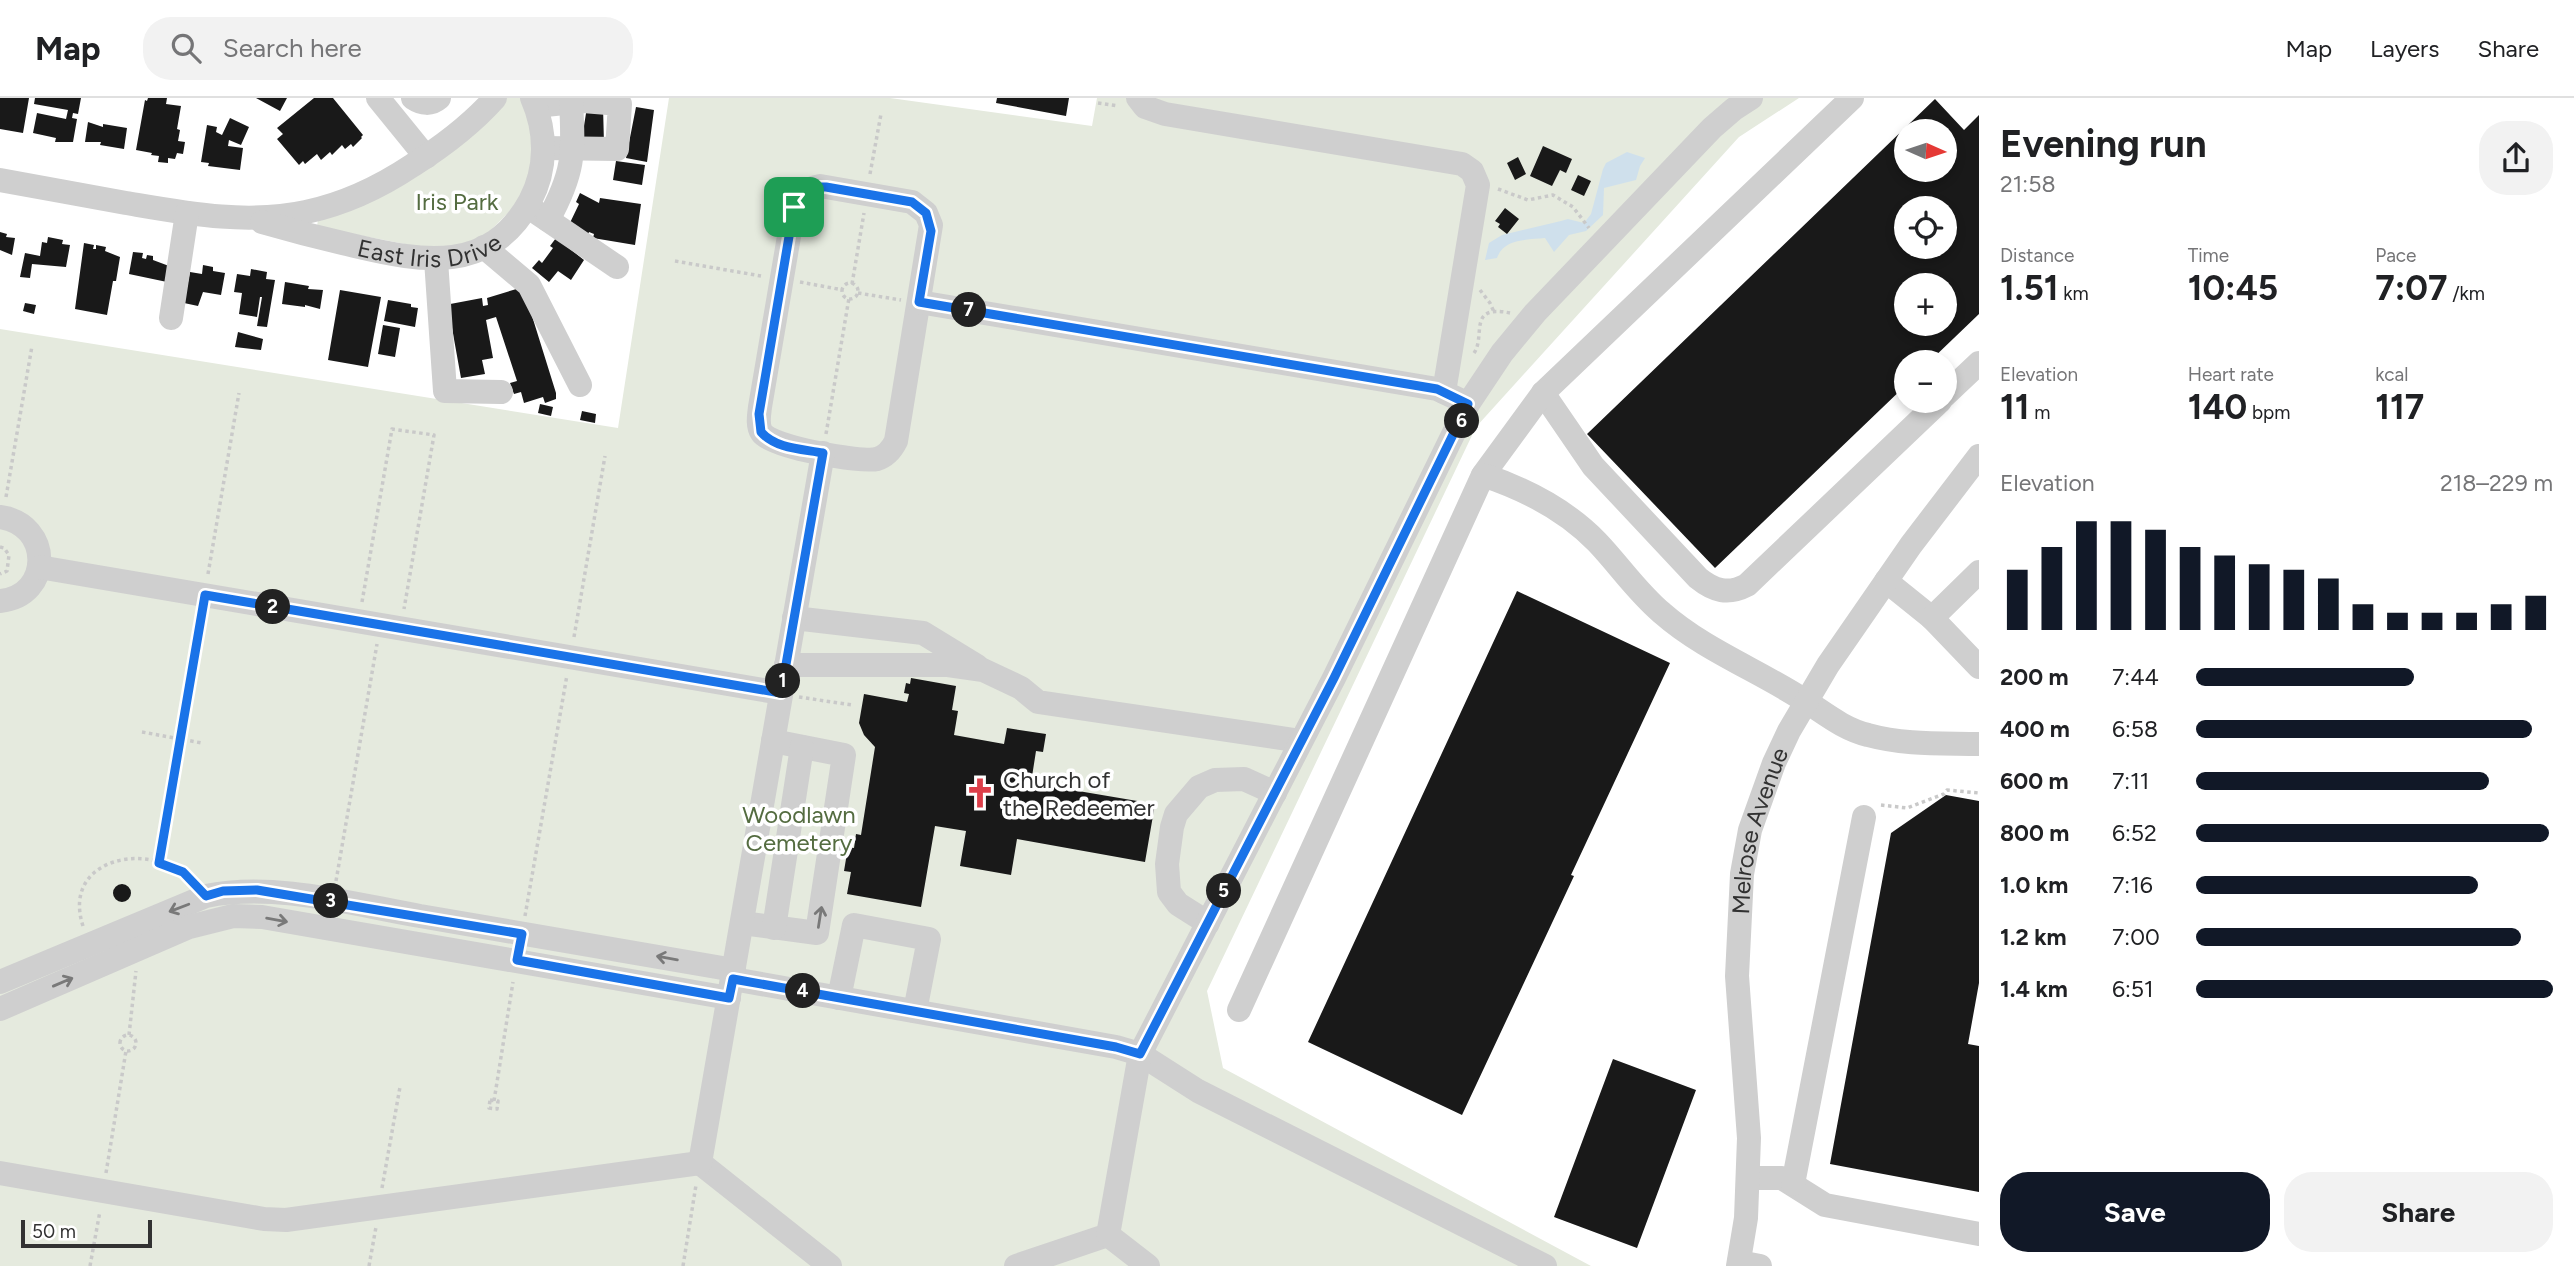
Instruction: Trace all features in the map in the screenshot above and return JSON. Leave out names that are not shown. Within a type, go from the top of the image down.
[{"type":"street","points":[[413,98],[430,103],[439,98]]},
{"type":"street","name":"East Iris Drive","points":[[246,218],[306,212],[380,185],[426,157],[469,125],[495,98]]},
{"type":"street","points":[[1138,98],[1145,107],[1165,114],[1462,164],[1472,171],[1477,180],[1474,217],[1444,392]]},
{"type":"street","points":[[1108,1235],[1140,1054],[1275,793],[1468,404],[1503,353],[1552,295],[1597,234],[1717,122],[1751,98]]},
{"type":"street","points":[[1239,1010],[1483,475],[1544,393],[1852,98]]},
{"type":"street","points":[[534,102],[583,101],[620,104],[617,149],[543,148]]},
{"type":"street","points":[[390,102],[426,157]]},
{"type":"street","name":"East Iris Drive","points":[[0,180],[187,213],[246,218],[408,258],[436,260],[464,256],[485,247],[500,236],[527,206],[538,182],[543,148],[534,102]]},
{"type":"street","points":[[548,220],[566,185],[574,148],[571,102]]},
{"type":"street","points":[[826,187],[912,202],[926,213],[931,231],[894,446],[885,456],[871,460],[776,443],[765,436],[759,427],[781,279],[797,200],[810,188],[826,187]]},
{"type":"street","points":[[527,206],[617,267]]},
{"type":"street","points":[[171,318],[187,213]]},
{"type":"street","points":[[485,247],[529,285],[580,385]]},
{"type":"street","points":[[436,260],[445,391],[501,392]]},
{"type":"street","points":[[918,302],[1437,389],[1468,404]]},
{"type":"street","points":[[1957,384],[1979,363]]},
{"type":"street","points":[[1544,393],[1592,466],[1698,578],[1709,587],[1728,591],[1747,585],[1927,413]]},
{"type":"street","points":[[700,1163],[823,453]]},
{"type":"street","name":"Melrose Avenue","points":[[1746,1265],[1749,1138],[1737,976],[1742,874],[1750,830],[1760,797],[1789,731],[1807,701],[1886,581],[1979,456]]},
{"type":"street","points":[[1483,475],[1551,504],[1596,541],[1663,614],[1837,722],[1868,736],[1908,743],[1979,744]]},
{"type":"street","points":[[0,601],[13,599],[24,592],[35,580],[39,567],[38,547],[30,533],[18,522],[1,518]]},
{"type":"street","points":[[39,567],[781,693]]},
{"type":"street","points":[[1932,618],[1979,572]]},
{"type":"street","points":[[1886,581],[1932,618],[1979,667]]},
{"type":"street","points":[[794,618],[923,633],[983,670],[1021,688],[1038,702],[1301,741]]},
{"type":"street","points":[[786,665],[948,665],[983,670]]},
{"type":"street","points":[[742,923],[817,933],[844,755],[773,741]]},
{"type":"street","points":[[775,928],[802,747]]},
{"type":"street","points":[[1208,923],[1178,904],[1169,892],[1167,864],[1176,814],[1199,787],[1215,780],[1244,779],[1275,793]]},
{"type":"street","points":[[1793,1184],[1864,817]]},
{"type":"street","points":[[0,982],[206,896],[223,891],[257,890],[522,934],[732,982]]},
{"type":"street","points":[[0,1009],[189,927],[233,916],[262,917],[517,960],[732,982],[839,998],[1116,1047],[1140,1054],[1198,1091],[1545,1266]]},
{"type":"street","points":[[839,998],[854,925],[879,929],[929,939],[915,1011]]},
{"type":"street","points":[[0,1173],[101,1201],[273,1220],[305,1218],[700,1163],[830,1266]]},
{"type":"street","points":[[1748,1178],[1782,1178],[1825,1205],[1979,1234]]},
{"type":"street","points":[[1016,1266],[1108,1235]]},
{"type":"street","points":[[1108,1235],[1148,1266]]},
{"type":"path","points":[[1477,180],[1528,200],[1553,195],[1573,207],[1597,234]]},
{"type":"path","points":[[675,261],[843,290]]},
{"type":"path","points":[[851,283],[856,285],[858,293],[849,298],[844,295],[843,290],[846,284],[851,283]]},
{"type":"path","points":[[858,293],[918,302]]},
{"type":"path","points":[[823,453],[849,298]]},
{"type":"path","points":[[1474,354],[1478,345],[1480,322],[1488,314],[1511,314],[1526,325]]},
{"type":"path","points":[[1,518],[32,346]]},
{"type":"path","points":[[159,863],[239,393]]},
{"type":"path","points":[[332,901],[380,625],[434,435],[392,429],[380,625]]},
{"type":"path","points":[[522,934],[605,456]]},
{"type":"path","points":[[0,547],[9,555],[7,571],[0,574]]},
{"type":"path","points":[[781,693],[852,705]]},
{"type":"path","points":[[142,732],[202,743]]},
{"type":"path","points":[[1864,817],[1876,806],[1912,807],[1944,794],[1947,790],[1979,793]]},
{"type":"path","points":[[89,945],[81,920],[83,889],[92,873],[111,861],[122,859],[159,863],[183,872],[206,896]]},
{"type":"path","points":[[129,1035],[138,950]]},
{"type":"path","points":[[494,1101],[517,960]]},
{"type":"path","points":[[129,1035],[134,1038],[136,1044],[132,1050],[126,1051],[121,1048],[120,1041],[129,1035]]},
{"type":"path","points":[[90,1266],[126,1051]]},
{"type":"path","points":[[369,1266],[400,1087]]},
{"type":"path","points":[[682,1266],[700,1163]]},
{"type":"green space","name":"Iris Park","points":[[505,98],[524,98],[535,153],[521,200],[481,240],[441,251],[317,227],[318,219]]},
{"type":"green space","name":"Woodlawn Cemetery","points":[[669,98],[890,98],[1092,126],[1097,98],[1799,98],[1739,137],[1476,427],[1207,991],[1223,1068],[1591,1266],[0,1266],[0,329],[618,428]]},
{"type":"water","points":[[1627,152],[1645,158],[1636,180],[1604,188],[1603,215],[1586,231],[1569,235],[1554,252],[1545,238],[1524,240],[1505,247],[1497,258],[1485,260],[1489,243],[1502,235],[1568,219],[1584,223],[1591,214],[1606,163]]},
{"type":"building","points":[[0,98],[29,98],[23,133],[0,129]]},
{"type":"building","points":[[35,98],[81,98],[78,114],[73,113],[72,118],[77,119],[73,142],[55,142],[56,138],[33,133],[37,113],[66,119],[68,110],[34,104]]},
{"type":"building","points":[[167,98],[166,104],[181,106],[177,129],[180,130],[178,141],[185,142],[183,154],[177,153],[175,159],[168,158],[168,163],[158,162],[159,156],[151,155],[152,153],[136,150],[145,100]]},
{"type":"building","points":[[256,98],[287,98],[280,111]]},
{"type":"building","points":[[314,98],[333,98],[363,135],[353,147],[351,144],[345,149],[342,145],[332,155],[330,152],[321,160],[317,154],[305,164],[303,161],[299,165],[277,139],[283,134],[277,128]]},
{"type":"building","points":[[997,98],[1069,98],[1066,116],[996,103]]},
{"type":"building","points":[[1935,99],[1954,119],[1914,119]]},
{"type":"building","points":[[603,106],[604,144],[581,145],[587,107]]},
{"type":"building","points":[[636,107],[654,110],[647,162],[626,158]]},
{"type":"building","points":[[1979,115],[1979,314],[1957,335],[1957,273],[1894,273],[1894,336],[1956,336],[1942,350],[1894,350],[1894,396],[1715,568],[1587,434],[1894,138],[1894,182],[1957,182],[1957,123],[1964,130]]},
{"type":"building","points":[[230,118],[249,127],[241,145],[229,140],[228,146],[243,148],[240,170],[208,166],[209,163],[201,162],[207,125],[217,127],[216,132],[222,135]]},
{"type":"building","points":[[88,122],[103,127],[103,124],[127,128],[124,149],[100,145],[101,142],[85,142]]},
{"type":"building","points":[[1543,146],[1572,159],[1566,173],[1560,170],[1552,186],[1530,176]]},
{"type":"building","points":[[1518,157],[1526,174],[1515,180],[1507,163]]},
{"type":"building","points":[[616,161],[645,165],[642,185],[613,180]]},
{"type":"building","points":[[1578,175],[1591,181],[1584,196],[1571,190]]},
{"type":"building","points":[[580,193],[599,203],[600,198],[641,204],[635,245],[593,238],[594,234],[589,232],[586,239],[567,229],[579,204],[576,202]]},
{"type":"building","points":[[1505,208],[1519,219],[1507,234],[1495,221]]},
{"type":"building","points":[[0,232],[7,234],[6,237],[15,238],[12,255],[0,250]]},
{"type":"building","points":[[48,237],[63,240],[62,244],[70,245],[66,267],[32,264],[30,278],[20,277],[25,253],[40,256],[42,242],[47,243]]},
{"type":"building","points":[[556,238],[584,260],[571,280],[558,271],[549,282],[532,268],[539,260],[542,263],[553,248],[550,246]]},
{"type":"building","points":[[84,243],[94,245],[93,249],[96,249],[96,245],[106,247],[105,251],[120,257],[107,315],[75,309]]},
{"type":"building","points":[[133,252],[143,253],[142,258],[146,259],[147,255],[153,256],[153,260],[169,266],[167,282],[129,274]]},
{"type":"building","points":[[203,265],[213,267],[213,271],[225,273],[221,295],[203,292],[198,306],[184,303],[190,272],[202,274]]},
{"type":"building","points":[[251,269],[267,272],[266,279],[275,280],[267,327],[257,326],[262,297],[257,317],[239,314],[242,293],[234,292],[237,274],[250,276]]},
{"type":"building","points":[[285,282],[309,286],[308,289],[323,290],[320,309],[282,304]]},
{"type":"building","points":[[523,287],[556,393],[556,399],[545,403],[543,397],[524,403],[521,392],[514,394],[510,383],[517,381],[496,317],[486,320],[493,358],[482,360],[485,374],[461,378],[445,305],[482,298],[483,306],[488,305],[487,298]]},
{"type":"building","points":[[340,290],[381,297],[368,367],[328,360]]},
{"type":"building","points":[[388,300],[418,308],[415,327],[384,321]]},
{"type":"building","points":[[25,303],[36,305],[34,314],[23,311]]},
{"type":"building","points":[[383,325],[400,328],[395,357],[378,354]]},
{"type":"building","points":[[238,332],[263,339],[261,350],[235,347]]},
{"type":"building","points":[[540,404],[553,407],[551,416],[538,413]]},
{"type":"building","points":[[582,411],[596,414],[595,423],[580,420]]},
{"type":"building","points":[[1517,591],[1670,663],[1462,1115],[1308,1042]]},
{"type":"building","name":"Church of the Redeemer","points":[[911,678],[956,686],[952,710],[958,711],[954,735],[1004,744],[1007,728],[1046,734],[1043,752],[1036,751],[1031,783],[1155,804],[1145,862],[1017,839],[1011,875],[960,866],[966,831],[935,826],[921,907],[847,894],[851,872],[844,871],[848,847],[854,848],[856,834],[861,835],[875,747],[864,735],[859,723],[864,694],[907,702],[909,694],[904,693],[906,683],[910,684]]},
{"type":"building","points":[[1946,795],[1979,801],[1979,983],[1968,1044],[1979,1046],[1979,1192],[1830,1164],[1891,833]]},
{"type":"building","points":[[122,884],[128,887],[131,893],[128,899],[122,902],[116,899],[113,893],[116,887]]},
{"type":"building","points":[[1613,1059],[1696,1090],[1637,1248],[1554,1217]]},
{"type":"place","name":"Church of the Redeemer","points":[[980,793]]},
{"type":"route","points":[[815,187],[918,205],[926,213],[931,225],[919,302],[1437,389],[1468,404],[1334,678],[1140,1054],[1116,1047],[733,979],[729,998],[517,960],[522,934],[257,890],[223,891],[206,896],[183,872],[159,863],[205,595],[781,693],[823,453],[776,443],[765,436],[759,427],[760,407],[794,207],[800,196],[815,187]]}]
